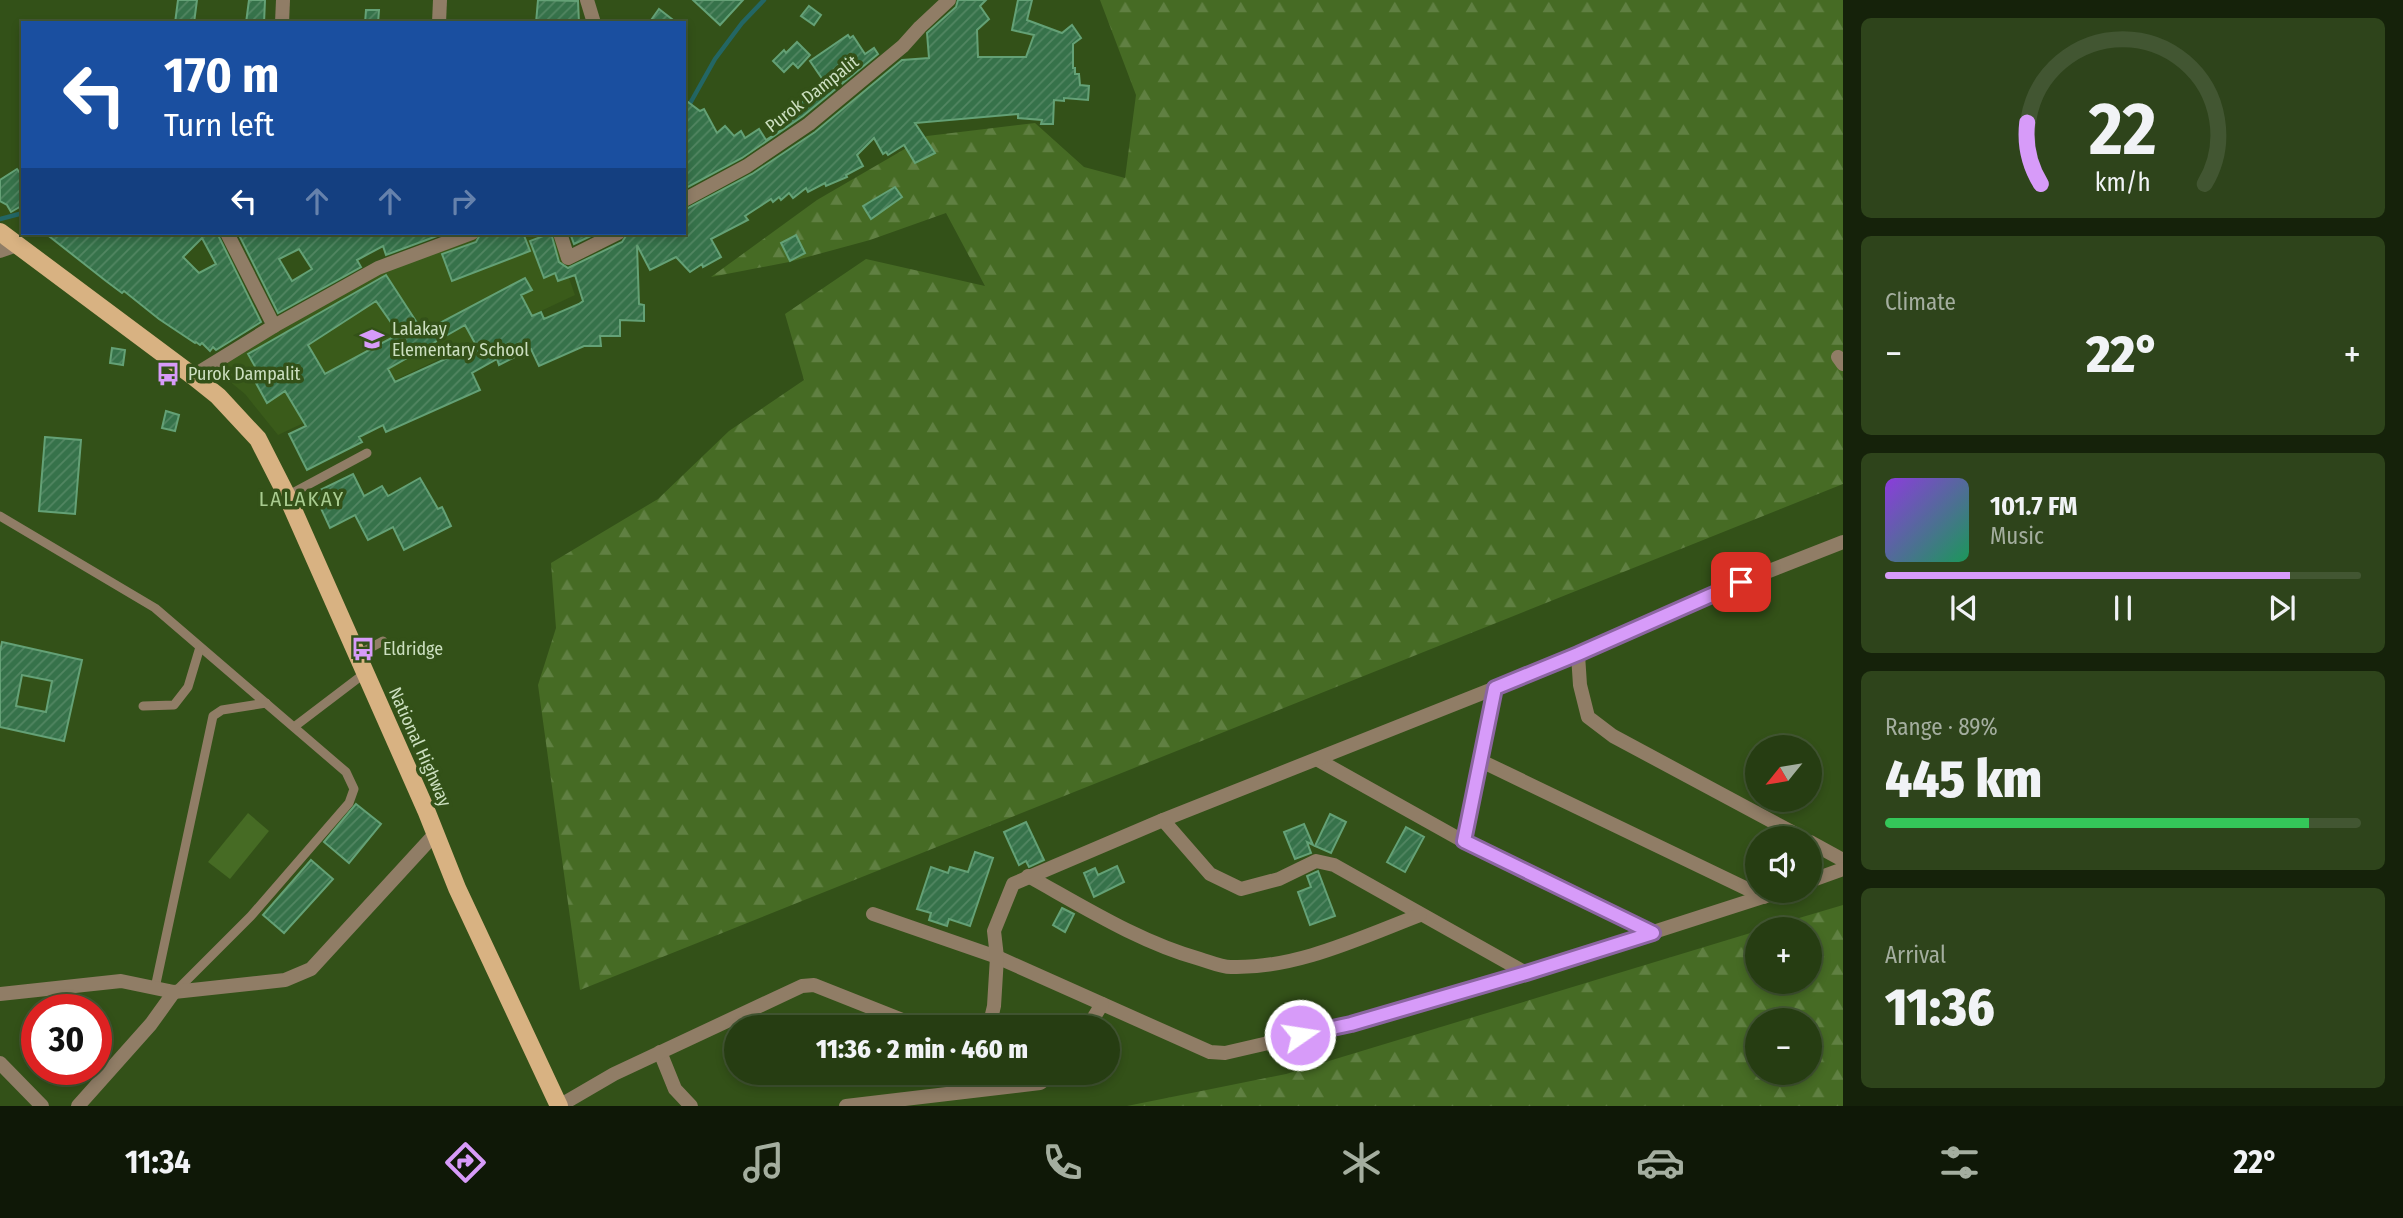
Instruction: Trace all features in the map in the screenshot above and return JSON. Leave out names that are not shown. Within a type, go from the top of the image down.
[{"type":"main road","name":"National Highway","points":[[0,232],[8,248],[193,376],[225,403],[258,439],[287,496],[457,888],[559,1106]]},
{"type":"street","points":[[282,21],[284,0]]},
{"type":"street","points":[[439,21],[440,0]]},
{"type":"street","points":[[587,0],[593,21]]},
{"type":"street","name":"Purok Dampalit","points":[[686,199],[747,166],[808,124],[903,47],[919,27],[949,0]]},
{"type":"street","points":[[228,235],[274,326]]},
{"type":"street","points":[[193,376],[274,326],[378,268],[467,235]]},
{"type":"street","points":[[561,235],[568,258],[614,235]]},
{"type":"street","points":[[992,1015],[997,957],[994,931],[1013,884],[1163,820],[1578,654],[1741,582],[1843,542]]},
{"type":"street","points":[[1578,654],[1580,685],[1588,717],[1614,736],[1781,826]]},
{"type":"street","points":[[1464,841],[1495,688]]},
{"type":"street","points":[[1318,760],[1464,841],[1653,933]]},
{"type":"street","points":[[1481,761],[1745,888]]},
{"type":"street","points":[[1163,820],[1210,874],[1241,889],[1279,879],[1316,861],[1334,865],[1526,973]]},
{"type":"street","points":[[0,994],[121,981],[174,992],[285,980],[311,969],[435,834]]},
{"type":"street","points":[[1822,849],[1843,860]]},
{"type":"street","points":[[1822,877],[1843,869]]},
{"type":"street","points":[[1028,876],[1172,951],[1228,967],[1258,967],[1310,956],[1420,915]]},
{"type":"street","points":[[873,914],[997,957],[1210,1052],[1225,1053],[1351,1024],[1526,973],[1745,903]]},
{"type":"street","points":[[740,1015],[803,986],[814,985],[890,1015]]},
{"type":"street","points":[[78,1106],[151,1024],[174,992]]},
{"type":"street","points":[[1095,1015],[1102,1004]]},
{"type":"street","points":[[559,1106],[614,1074],[724,1022]]},
{"type":"street","points":[[660,1052],[675,1089],[691,1106]]},
{"type":"street","points":[[0,1063],[42,1106]]},
{"type":"street","points":[[846,1106],[1023,1085]]},
{"type":"lane","points":[[287,496],[367,453]]},
{"type":"lane","points":[[0,516],[155,608],[346,772],[354,789],[349,803],[251,916],[174,992]]},
{"type":"lane","points":[[356,655],[383,641]]},
{"type":"lane","points":[[144,706],[174,705],[188,687],[200,647]]},
{"type":"lane","points":[[294,727],[365,673]]},
{"type":"lane","points":[[155,988],[214,716],[222,709],[266,704]]},
{"type":"shaded area","name":"Lalakay Elementary School","points":[[476,235],[554,235],[575,295],[278,435],[245,394],[211,366],[383,269]]},
{"type":"green space","points":[[1100,0],[1843,0],[1843,484],[580,990],[538,685],[556,628],[551,563],[658,499],[729,431],[804,380],[785,314],[866,259],[985,286],[946,213],[870,240],[789,262],[711,277],[817,200],[927,136],[1035,123],[1084,167],[1125,178],[1136,95]]},
{"type":"green space","points":[[248,813],[269,831],[230,879],[208,862]]},
{"type":"green space","points":[[1843,905],[1843,1106],[1127,1106],[1286,1074],[1745,935],[1745,994],[1822,994],[1822,917],[1802,917]]},
{"type":"building","points":[[178,0],[197,0],[194,21],[175,21]]},
{"type":"building","points":[[249,0],[265,0],[264,21],[246,21]]},
{"type":"building","points":[[538,0],[578,1],[579,21],[536,21]]},
{"type":"building","points":[[693,0],[743,0],[720,25]]},
{"type":"building","points":[[958,0],[986,0],[980,6],[989,19],[977,30],[978,57],[1026,57],[1034,35],[1012,30],[1018,0],[1032,0],[1027,20],[1062,33],[1072,25],[1081,38],[1073,44],[1073,68],[1075,74],[1079,74],[1080,85],[1089,86],[1088,100],[1054,100],[1053,124],[1018,118],[1018,114],[915,123],[935,153],[915,163],[904,145],[888,155],[886,152],[883,154],[874,138],[857,155],[863,166],[826,186],[825,183],[808,192],[806,188],[793,198],[789,193],[781,200],[779,197],[773,202],[771,199],[745,216],[748,220],[711,239],[721,257],[690,272],[676,257],[650,270],[637,245],[639,304],[644,305],[644,321],[620,320],[620,336],[600,336],[601,346],[584,346],[539,366],[531,349],[499,365],[497,359],[472,373],[480,390],[386,432],[383,425],[359,437],[362,442],[307,470],[289,434],[306,426],[285,391],[267,403],[256,383],[262,379],[248,354],[386,275],[423,332],[525,278],[532,290],[521,295],[532,316],[541,312],[544,319],[579,304],[583,301],[575,275],[558,281],[555,273],[544,278],[530,241],[552,235],[559,262],[568,268],[622,242],[627,235],[686,235],[686,209],[752,174],[815,132],[902,60],[929,58],[927,33],[956,7]],"holes":[[[376,301],[399,334],[325,374],[308,345]],[[465,325],[476,345],[395,382],[388,369]]]},
{"type":"building","points":[[809,6],[821,15],[814,25],[801,16]]},
{"type":"building","points":[[659,9],[674,21],[650,21]]},
{"type":"building","points":[[366,10],[379,10],[378,21],[365,21]]},
{"type":"building","points":[[848,35],[850,38],[853,36],[865,54],[874,48],[878,54],[803,116],[742,158],[686,188],[686,100],[700,111],[704,109],[717,133],[725,126],[734,136],[741,131],[745,138],[759,129],[766,140],[786,127],[781,119],[825,83],[810,61]]},
{"type":"building","points":[[797,42],[810,55],[798,68],[793,63],[784,72],[773,61]]},
{"type":"building","points":[[17,169],[21,174],[21,206],[11,212],[7,205],[0,201],[0,180]]},
{"type":"building","points":[[895,187],[902,197],[871,219],[863,206]]},
{"type":"building","points":[[48,235],[218,235],[261,322],[210,351],[202,343],[195,343],[159,319],[124,291],[122,293]],"holes":[[[202,238],[216,264],[199,273],[183,257]]]},
{"type":"building","points":[[239,235],[440,235],[386,255],[383,246],[357,260],[361,267],[278,313]],"holes":[[[299,249],[312,269],[292,281],[279,259]]]},
{"type":"building","points":[[480,235],[524,235],[530,251],[452,281],[442,254],[476,242]]},
{"type":"building","points":[[571,235],[593,235],[574,244]]},
{"type":"building","points":[[796,235],[805,253],[790,261],[781,243]]},
{"type":"building","points":[[112,348],[125,350],[123,365],[110,363]]},
{"type":"building","points":[[166,411],[179,415],[175,431],[162,428]]},
{"type":"building","points":[[45,437],[81,440],[75,514],[39,511]]},
{"type":"building","points":[[353,474],[364,496],[382,486],[388,496],[420,478],[438,509],[442,507],[451,526],[404,550],[393,527],[368,540],[355,515],[330,528],[314,493]]},
{"type":"building","points":[[2,642],[82,660],[64,741],[0,727]],"holes":[[[22,675],[52,681],[46,712],[16,706]]]},
{"type":"building","points":[[356,804],[381,824],[349,863],[324,842]]},
{"type":"building","points":[[1330,814],[1346,822],[1331,853],[1315,846]]},
{"type":"building","points":[[1026,822],[1044,860],[1029,867],[1026,861],[1019,865],[1004,832]]},
{"type":"building","points":[[1304,824],[1313,845],[1307,842],[1311,853],[1295,859],[1284,832]]},
{"type":"building","points":[[1406,827],[1424,837],[1405,872],[1387,862]]},
{"type":"building","points":[[975,852],[993,858],[970,926],[949,919],[947,926],[929,920],[931,913],[917,909],[931,867],[948,873],[950,867],[968,872]]},
{"type":"building","points":[[311,860],[333,879],[284,933],[263,915]]},
{"type":"building","points":[[1117,866],[1124,882],[1094,897],[1084,873],[1095,868],[1098,875]]},
{"type":"building","points":[[1318,871],[1335,916],[1310,925],[1298,892],[1311,887],[1307,876]]},
{"type":"building","points":[[1062,908],[1074,914],[1065,932],[1053,925]]},
{"type":"waterway","points":[[688,107],[715,59],[742,23],[764,0]]},
{"type":"waterway","points":[[0,219],[21,214]]},
{"type":"place","name":"Lalakay Elementary School","points":[[372,339]]},
{"type":"place","name":"Purok Dampalit","points":[[168,374]]},
{"type":"place","name":"Eldridge","points":[[363,649]]},
{"type":"district","name":"LALAKAY","points":[[302,499]]},
{"type":"route","points":[[1300,1035],[1351,1024],[1653,933],[1464,841],[1495,688],[1741,582]]}]
